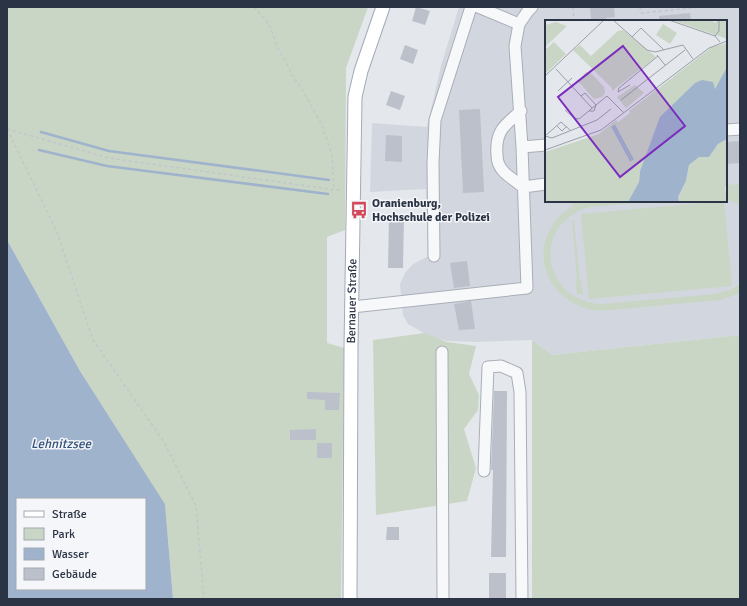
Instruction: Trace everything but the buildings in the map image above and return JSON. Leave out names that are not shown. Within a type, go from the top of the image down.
[{"type":"main road","name":"Bernauer Straße","points":[[350,599],[353,192],[356,97],[361,71],[383,7]]},
{"type":"lane","points":[[434,256],[433,163],[435,120],[471,7]]},
{"type":"lane","points":[[478,7],[519,24]]},
{"type":"lane","points":[[352,307],[527,288],[522,147],[516,46],[519,24],[532,7]]},
{"type":"lane","points":[[520,111],[507,122],[499,133],[496,144],[497,161],[502,171],[523,187],[545,184]]},
{"type":"lane","points":[[727,130],[740,129]]},
{"type":"lane","points":[[522,147],[545,145]]},
{"type":"lane","points":[[442,352],[443,599]]},
{"type":"lane","points":[[484,471],[488,367],[501,366],[517,374],[520,392],[522,599]]},
{"type":"path","points":[[254,7],[269,24],[279,51],[322,125],[332,154],[334,190]]},
{"type":"path","points":[[573,7],[574,20]]},
{"type":"path","points":[[640,7],[641,13],[702,7]]},
{"type":"path","points":[[7,129],[109,158],[353,192]]},
{"type":"path","points":[[7,129],[56,232],[93,340],[164,442],[196,506],[204,599]]},
{"type":"shaded area","points":[[459,7],[740,7],[740,335],[552,355],[532,340],[476,342],[447,341],[427,335],[408,324],[403,315],[400,284],[405,273],[413,264],[429,256],[426,189],[370,192],[372,123],[427,127],[441,66]]},
{"type":"green space","points":[[7,7],[368,7],[346,68],[345,230],[327,237],[327,343],[344,348],[341,599],[173,599],[165,504],[80,371],[7,240]]},
{"type":"green space","points":[[740,184],[740,205],[727,199],[727,185]]},
{"type":"green space","points":[[572,202],[646,202],[590,207],[571,216],[559,228],[552,243],[551,260],[555,275],[565,289],[580,299],[600,304],[715,294],[730,290],[740,284],[740,293],[721,300],[599,311],[579,306],[563,296],[552,283],[545,268],[544,251],[547,235],[557,219],[572,206]]},
{"type":"green space","points":[[724,202],[732,286],[589,299],[581,214]]},
{"type":"green space","points":[[572,220],[574,220],[580,280],[583,294],[577,294]]},
{"type":"green space","points":[[425,333],[447,342],[476,346],[469,374],[479,395],[478,410],[464,429],[476,468],[467,501],[376,515],[373,340]]},
{"type":"green space","points":[[740,335],[740,599],[532,599],[532,340],[552,355]]},
{"type":"water","name":"Lehnitzsee","points":[[7,240],[80,371],[165,504],[173,599],[7,599]]},
{"type":"waterway","points":[[41,132],[109,151],[329,180]]},
{"type":"waterway","points":[[39,150],[107,166],[328,194]]},
{"type":"place","name":"Oranienburg, Hochschule der Polizei","points":[[359,210]]}]
